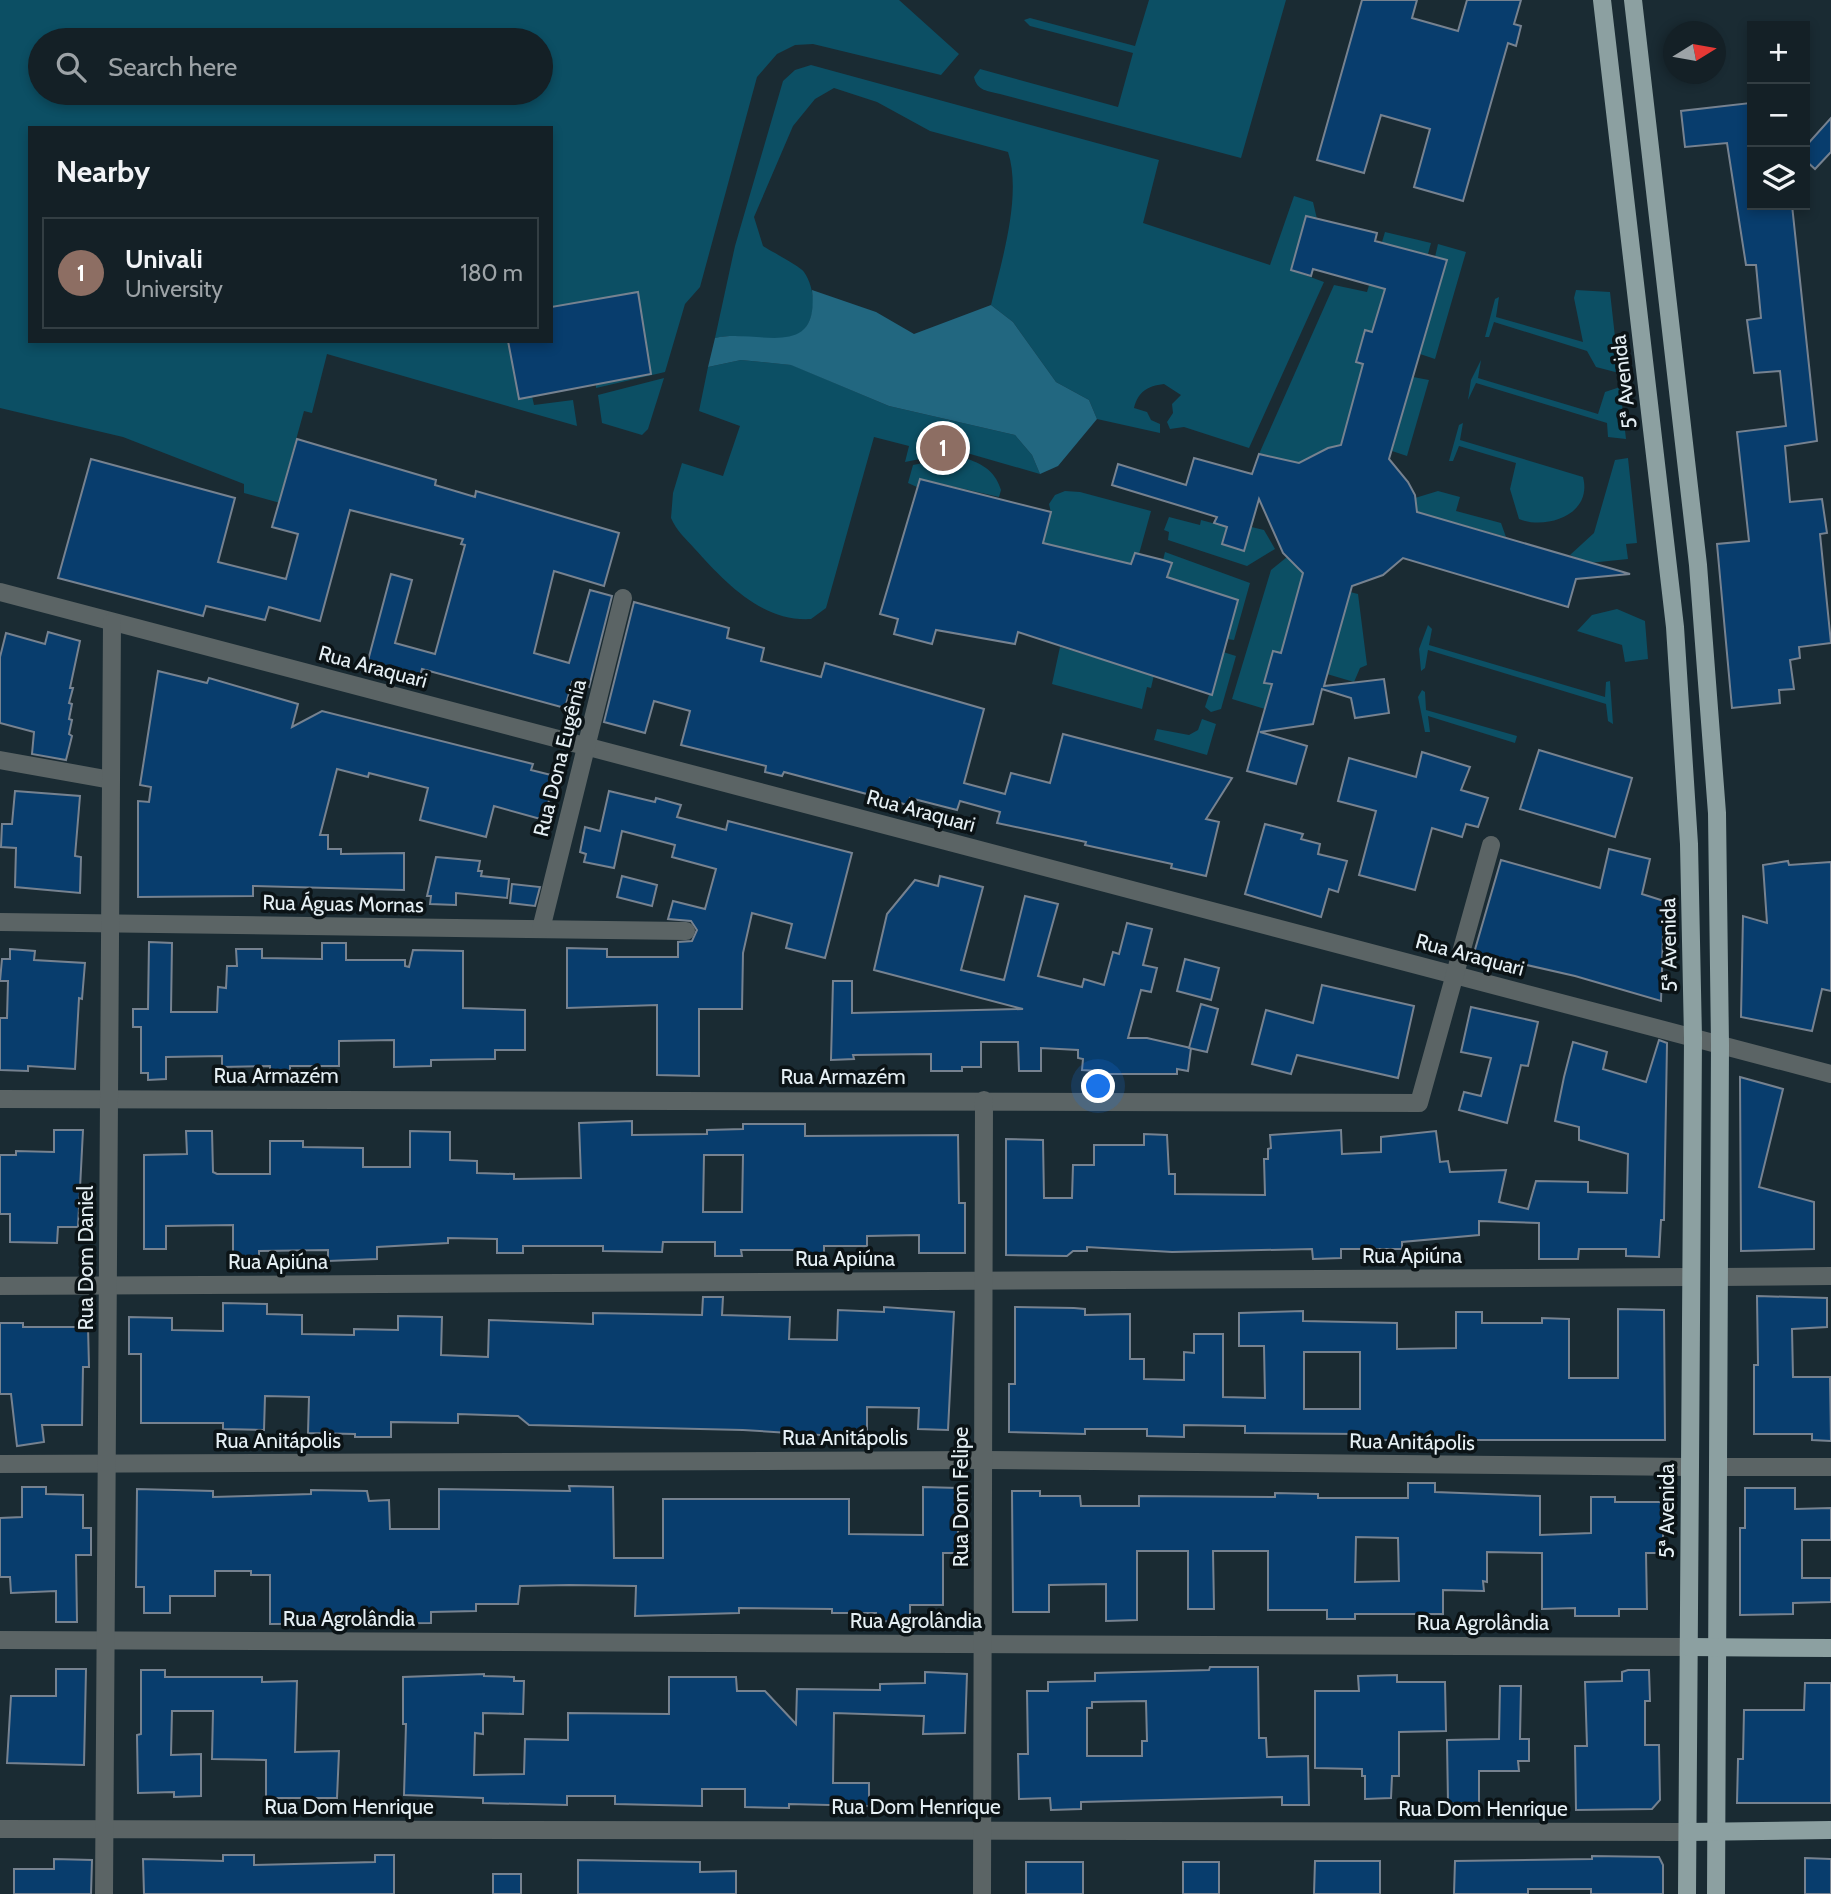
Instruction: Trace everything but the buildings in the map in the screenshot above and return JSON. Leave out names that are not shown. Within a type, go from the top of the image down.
[{"type":"main road","name":"5ª Avenida","points":[[1602,0],[1675,627],[1689,844],[1693,1038],[1687,1894]]},
{"type":"main road","points":[[1633,0],[1705,647],[1717,825],[1720,1045],[1716,1894]]},
{"type":"main road","name":"Rua Agrolândia","points":[[1689,1647],[1831,1648]]},
{"type":"main road","name":"Rua Dom Henrique","points":[[1688,1832],[1831,1830]]},
{"type":"street","name":"Rua Araquari","points":[[0,592],[1831,1074]]},
{"type":"street","name":"Rua Dona Eugênia","points":[[541,929],[623,597]]},
{"type":"street","name":"Rua Dom Daniel","points":[[104,1894],[113,622]]},
{"type":"street","points":[[0,760],[111,780]]},
{"type":"street","name":"Rua Armazém","points":[[0,1099],[1419,1103],[1491,845]]},
{"type":"street","name":"Rua Águas Mornas","points":[[0,922],[686,931]]},
{"type":"street","name":"Rua Dom Felipe","points":[[982,1894],[985,1100]]},
{"type":"street","points":[[1719,1277],[1831,1276]]},
{"type":"street","name":"Rua Apiúna","points":[[0,1286],[1691,1277]]},
{"type":"street","name":"Rua Anitápolis","points":[[0,1464],[984,1460],[1690,1467]]},
{"type":"street","points":[[1718,1467],[1831,1468]]},
{"type":"street","name":"Rua Agrolândia","points":[[0,1640],[1689,1647]]},
{"type":"street","name":"Rua Dom Henrique","points":[[0,1829],[1688,1832]]},
{"type":"shaded area","points":[[0,0],[899,0],[959,54],[941,75],[813,44],[795,45],[777,54],[757,77],[700,287],[685,304],[665,372],[596,388],[596,384],[651,374],[638,293],[553,307],[553,126],[28,126],[28,343],[508,343],[519,399],[532,396],[534,405],[573,400],[577,426],[327,354],[312,413],[304,411],[282,490],[320,514],[244,493],[244,484],[123,437],[0,408]]},
{"type":"shaded area","points":[[1149,0],[1286,0],[1241,158],[987,91],[975,82],[974,77],[980,69],[1118,107],[1133,53],[1030,26],[1024,20],[1030,18],[1135,46]]},
{"type":"shaded area","points":[[811,65],[1159,160],[1143,223],[1270,265],[1294,196],[1313,202],[1317,219],[1306,216],[1291,270],[1324,282],[1249,448],[1184,427],[1170,429],[1167,422],[1173,413],[1172,404],[1181,395],[1164,384],[1144,391],[1134,408],[1147,412],[1151,420],[1160,424],[1160,433],[1097,419],[1089,400],[1056,382],[1013,322],[991,305],[1012,207],[1012,169],[1008,152],[930,131],[877,102],[834,88],[815,99],[793,126],[754,217],[763,246],[801,269],[809,281],[813,302],[809,321],[804,330],[786,339],[733,336],[715,338],[735,246],[783,81],[795,70]]},
{"type":"shaded area","points":[[1385,232],[1431,243],[1428,254],[1398,247],[1372,332],[1364,331],[1356,362],[1363,364],[1341,445],[1328,448],[1299,463],[1259,454],[1334,285],[1367,292]]},
{"type":"shaded area","points":[[1438,244],[1466,252],[1435,359],[1420,354],[1447,261],[1435,257]]},
{"type":"shaded area","points":[[812,290],[876,312],[914,334],[991,305],[1013,322],[1056,382],[1089,400],[1097,419],[1058,466],[1040,474],[1032,455],[1015,435],[889,406],[791,365],[741,360],[708,367],[715,338],[782,338],[796,335],[806,327],[812,313]]},
{"type":"shaded area","points":[[1576,290],[1610,292],[1619,373],[1596,367],[1587,351],[1494,322],[1489,337],[1485,337],[1495,299],[1499,297],[1496,317],[1583,342],[1574,298]]},
{"type":"shaded area","points":[[741,360],[792,365],[889,406],[1015,435],[1032,455],[1040,474],[960,451],[905,462],[909,446],[874,437],[826,608],[811,619],[776,614],[760,607],[731,586],[685,538],[671,518],[673,493],[682,463],[723,476],[740,426],[699,411],[708,367]]},
{"type":"shaded area","points":[[1481,360],[1478,378],[1598,414],[1605,392],[1620,387],[1626,439],[1608,437],[1607,423],[1476,383],[1468,400],[1471,380]]},
{"type":"shaded area","points":[[1413,377],[1429,380],[1407,456],[1392,451]]},
{"type":"shaded area","points":[[664,378],[648,429],[642,435],[602,423],[598,395]]},
{"type":"shaded area","points":[[1463,423],[1460,440],[1583,477],[1581,501],[1574,510],[1554,521],[1530,522],[1519,519],[1510,489],[1516,463],[1459,446],[1453,461],[1449,461],[1459,425]]},
{"type":"shaded area","points":[[959,456],[990,471],[1001,490],[999,497],[920,479],[917,487],[908,483],[913,465]]},
{"type":"shaded area","points":[[1628,458],[1637,543],[1626,544],[1628,559],[1589,563],[1570,555],[1594,533],[1615,460]]},
{"type":"shaded area","points":[[1065,491],[1080,492],[1151,511],[1139,554],[1135,553],[1131,564],[1043,543],[1051,513],[1049,504],[1055,495]]},
{"type":"shaded area","points":[[1438,491],[1460,497],[1456,511],[1501,523],[1506,537],[1417,512],[1415,498]]},
{"type":"shaded area","points":[[1169,517],[1200,525],[1201,520],[1227,527],[1222,544],[1243,551],[1248,536],[1239,524],[1264,530],[1275,549],[1247,566],[1168,540],[1169,532],[1164,530]]},
{"type":"shaded area","points":[[1165,552],[1250,583],[1234,640],[1227,639],[1238,600],[1167,577],[1172,564],[1163,560]]},
{"type":"shaded area","points":[[1287,557],[1303,573],[1281,653],[1273,651],[1264,682],[1272,684],[1265,709],[1232,699],[1271,570]]},
{"type":"shaded area","points":[[1350,592],[1358,594],[1367,665],[1360,668],[1354,682],[1327,674]]},
{"type":"shaded area","points":[[1617,609],[1645,621],[1648,659],[1625,662],[1622,645],[1577,631],[1592,615]]},
{"type":"shaded area","points":[[1428,625],[1432,629],[1429,645],[1605,697],[1606,682],[1610,681],[1613,724],[1608,721],[1606,704],[1428,650],[1425,668],[1421,671],[1419,649]]},
{"type":"shaded area","points":[[1060,647],[1154,675],[1151,688],[1147,687],[1142,709],[1052,684]]},
{"type":"shaded area","points":[[1223,652],[1236,656],[1221,709],[1211,712],[1205,707]]},
{"type":"shaded area","points":[[1422,690],[1425,692],[1426,710],[1517,736],[1515,743],[1428,716],[1430,732],[1425,732],[1418,697]]},
{"type":"shaded area","points":[[1202,719],[1216,724],[1207,755],[1154,740],[1157,729],[1189,735],[1198,730]]},
{"type":"place","name":"Univali","points":[[943,448]]}]
